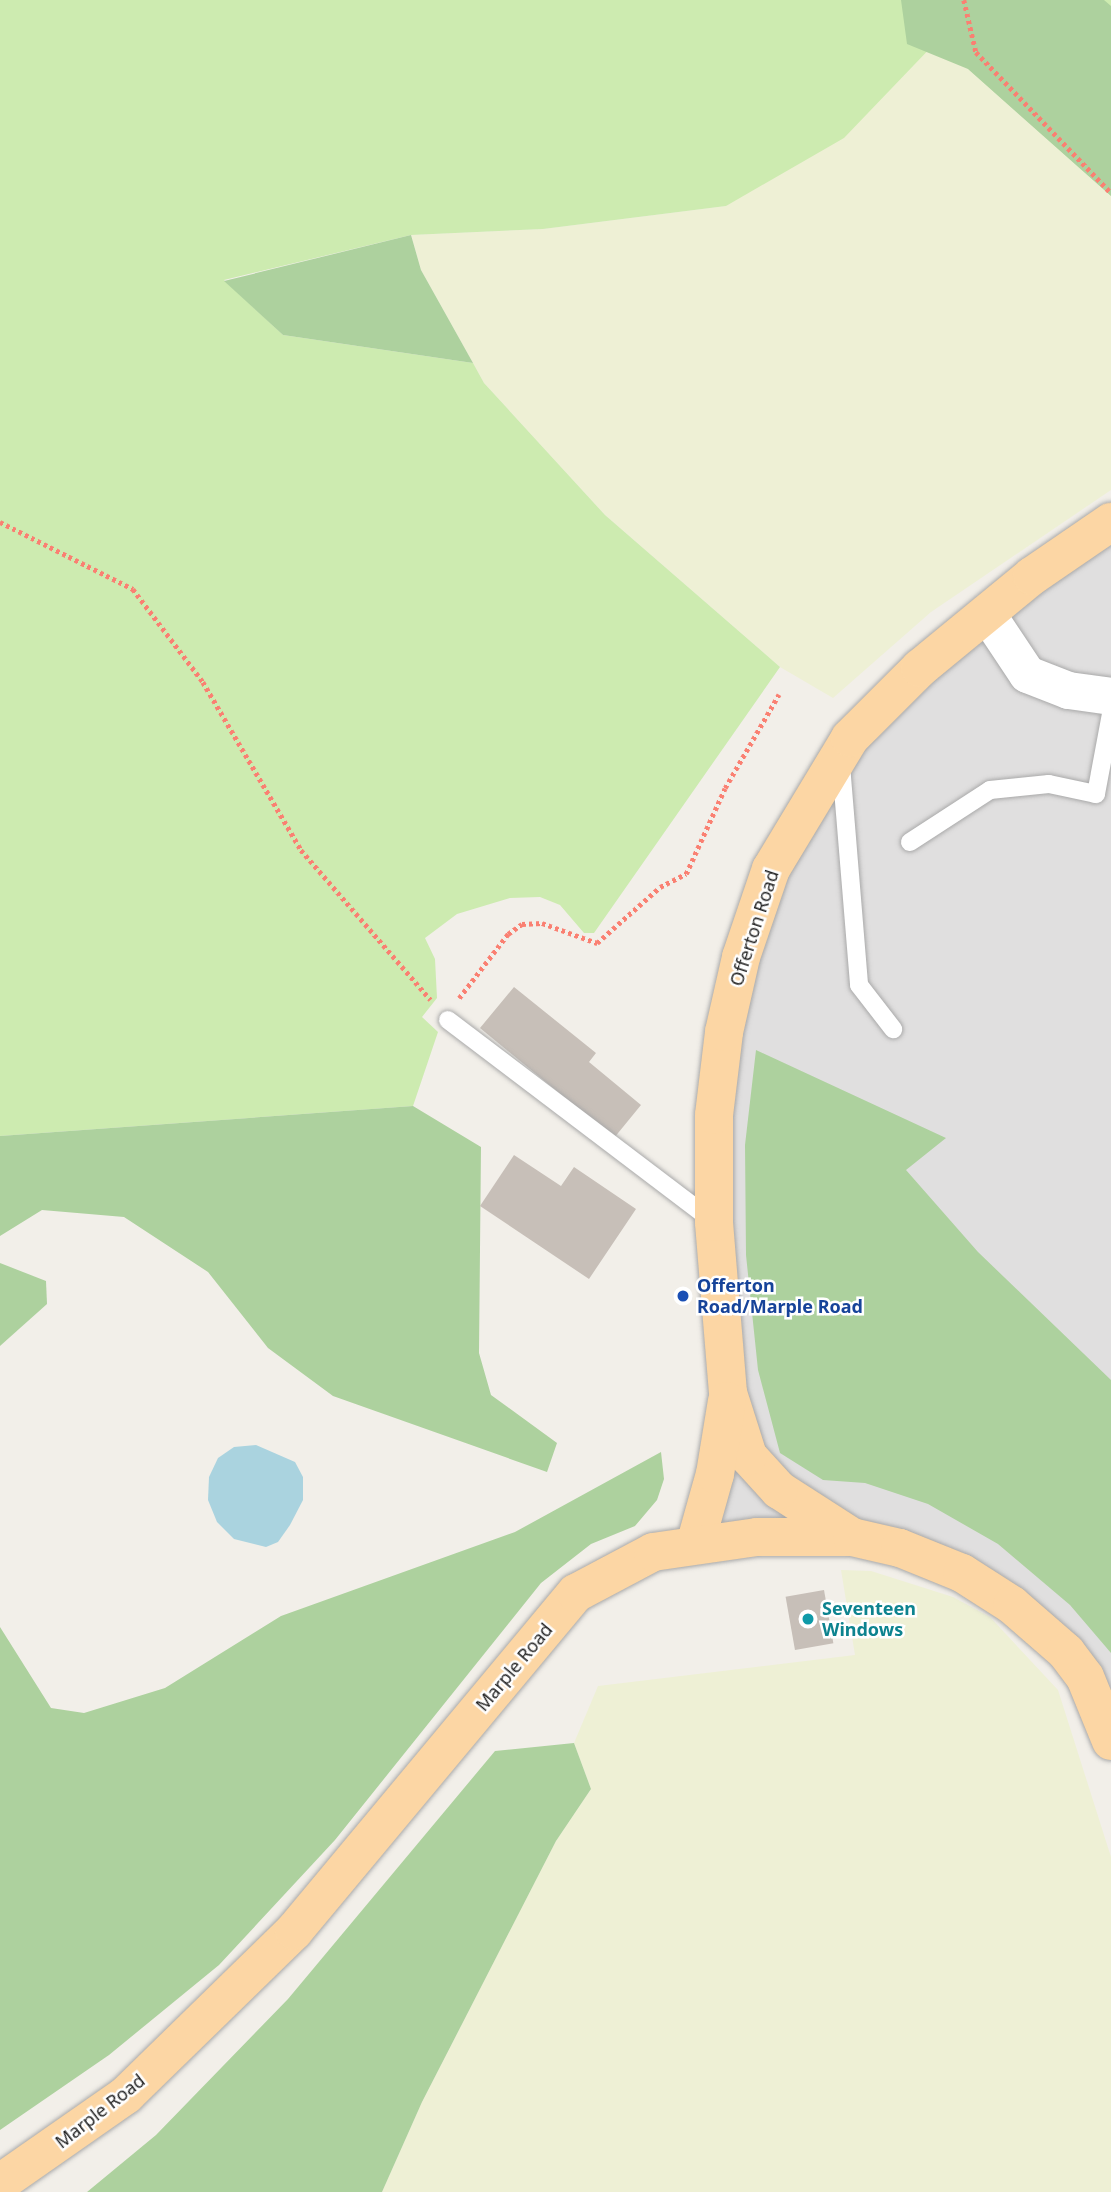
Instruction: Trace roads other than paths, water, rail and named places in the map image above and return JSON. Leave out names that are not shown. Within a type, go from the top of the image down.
[{"type":"main road","name":"Offerton Road","points":[[852,1537],[779,1490],[748,1456],[728,1393],[714,1222],[714,1115],[724,1032],[741,957],[771,869],[850,738],[920,668],[987,614],[1111,522]]},
{"type":"main road","name":"Offerton Road","points":[[695,1545],[715,1474],[728,1393]]},
{"type":"main road","name":"Marple Road","points":[[15,2174],[126,2095],[294,1931],[576,1593],[653,1552],[757,1537],[852,1537],[900,1548],[962,1573],[1012,1605],[1066,1652],[1085,1677],[1109,1727]]},
{"type":"street","points":[[987,614],[1027,674],[1068,691],[1111,696]]},
{"type":"lane","points":[[910,842],[990,790],[1049,784],[1096,794],[1111,714]]},
{"type":"lane","points":[[840,755],[859,985],[893,1029]]},
{"type":"lane","points":[[448,1020],[714,1222]]},
{"type":"water","points":[[256,1445],[295,1462],[303,1477],[303,1500],[290,1525],[278,1542],[266,1547],[234,1539],[217,1522],[208,1500],[209,1477],[218,1458],[234,1447]]},
{"type":"place","name":"Offerton Road/Marple Road","points":[[683,1296]]},
{"type":"place","name":"Seventeen Windows","points":[[808,1619]]}]
